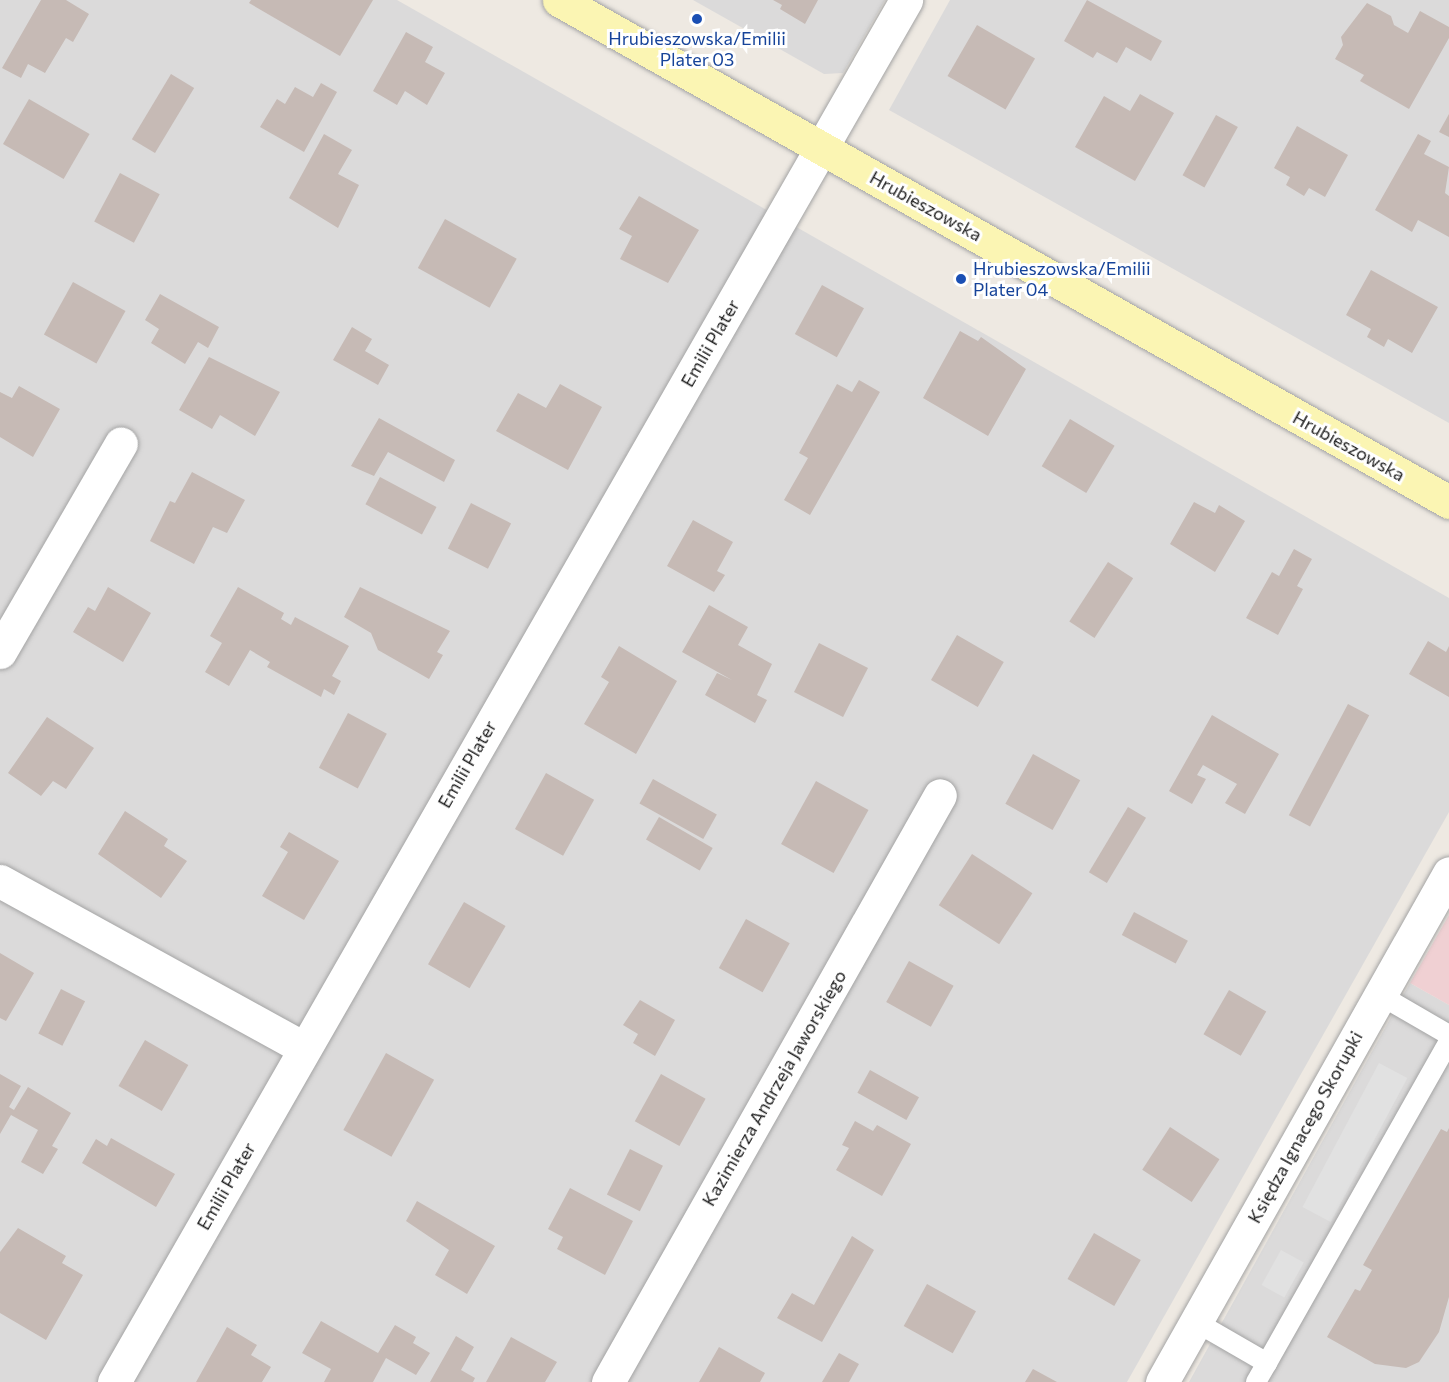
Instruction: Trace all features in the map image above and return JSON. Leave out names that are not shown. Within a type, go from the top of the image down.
[{"type":"main road","name":"Hrubieszowska","points":[[559,0],[1449,502]]},
{"type":"street","name":"Emilii Plater","points":[[114,1382],[906,0]]},
{"type":"street","points":[[0,652],[121,443]]},
{"type":"street","name":"Kazimierza Andrzeja Jaworskiego","points":[[608,1382],[940,795]]},
{"type":"street","name":"Księdza Ignacego Skorupki","points":[[1162,1382],[1449,873]]},
{"type":"street","points":[[0,881],[304,1048]]},
{"type":"lane","points":[[1380,995],[1449,1035]]},
{"type":"lane","points":[[1256,1382],[1449,1041]]},
{"type":"lane","points":[[1196,1322],[1267,1363]]},
{"type":"shaded area","points":[[0,0],[397,0],[1449,598],[1449,812],[1127,1382],[0,1382]]},
{"type":"shaded area","points":[[693,0],[885,0],[843,73],[824,74]]},
{"type":"shaded area","points":[[950,0],[1449,0],[1449,423],[889,110]]},
{"type":"shaded area","points":[[1449,915],[1449,1005],[1410,983]]},
{"type":"shaded area","points":[[1410,983],[1449,1005],[1449,1382],[1189,1382]]},
{"type":"shaded area","points":[[1379,1063],[1407,1078],[1331,1222],[1302,1207]]},
{"type":"shaded area","points":[[1281,1250],[1304,1263],[1284,1298],[1262,1285]]},
{"type":"building","points":[[41,0],[66,0],[89,14],[73,42],[66,38],[45,73],[28,64],[21,78],[2,68]]},
{"type":"building","points":[[251,0],[373,0],[340,56],[249,3]]},
{"type":"building","points":[[773,0],[818,0],[805,24],[780,9],[782,5]]},
{"type":"building","points":[[1087,0],[1162,41],[1151,61],[1126,47],[1117,63],[1097,52],[1093,58],[1064,41]]},
{"type":"building","points":[[1367,3],[1391,16],[1394,25],[1408,33],[1420,11],[1449,27],[1449,38],[1409,109],[1360,81],[1364,75],[1335,59],[1343,45],[1341,37]]},
{"type":"building","points":[[977,25],[1035,58],[1006,110],[948,76]]},
{"type":"building","points":[[406,32],[433,47],[425,62],[445,73],[427,105],[405,91],[397,105],[373,91]]},
{"type":"building","points":[[171,74],[194,88],[155,153],[132,139]]},
{"type":"building","points":[[321,83],[337,92],[304,152],[260,127],[277,99],[285,104],[295,87],[313,97]]},
{"type":"building","points":[[1140,94],[1174,113],[1135,181],[1075,147],[1104,96],[1130,111]]},
{"type":"building","points":[[29,99],[90,134],[64,179],[3,144]]},
{"type":"building","points":[[1449,114],[1449,137],[1439,132]]},
{"type":"building","points":[[1216,115],[1238,127],[1204,187],[1183,175]]},
{"type":"building","points":[[1297,126],[1348,155],[1325,197],[1309,188],[1304,196],[1286,185],[1290,177],[1274,168]]},
{"type":"building","points":[[324,134],[352,150],[338,174],[359,185],[338,228],[289,198]]},
{"type":"building","points":[[1418,134],[1431,141],[1424,154],[1449,167],[1445,193],[1449,196],[1449,237],[1418,220],[1412,232],[1375,210]]},
{"type":"building","points":[[120,173],[160,194],[134,243],[94,222]]},
{"type":"building","points":[[639,196],[699,230],[668,283],[620,259],[632,236],[619,229]]},
{"type":"building","points":[[445,219],[517,259],[490,308],[418,268]]},
{"type":"building","points":[[1371,270],[1438,307],[1412,353],[1388,339],[1384,347],[1367,337],[1371,329],[1346,315]]},
{"type":"building","points":[[73,282],[125,311],[96,364],[44,334]]},
{"type":"building","points":[[822,285],[864,308],[837,357],[795,334]]},
{"type":"building","points":[[160,294],[219,327],[208,348],[198,342],[185,364],[151,343],[159,329],[145,320]]},
{"type":"building","points":[[352,327],[372,339],[365,351],[389,365],[378,385],[333,360]]},
{"type":"building","points":[[960,331],[978,341],[981,337],[1026,369],[988,436],[923,398]]},
{"type":"building","points":[[209,357],[280,392],[255,436],[220,415],[212,429],[179,410]]},
{"type":"building","points":[[859,380],[880,392],[810,515],[784,500],[808,458],[799,453],[837,384],[852,392]]},
{"type":"building","points":[[560,384],[602,407],[568,470],[496,431],[518,393],[546,408]]},
{"type":"building","points":[[19,386],[60,409],[33,457],[0,437],[0,392],[12,398]]},
{"type":"building","points":[[379,418],[455,460],[444,482],[388,452],[374,476],[351,466]]},
{"type":"building","points":[[1070,419],[1115,446],[1086,493],[1042,466]]},
{"type":"building","points":[[192,472],[245,500],[227,533],[213,527],[194,564],[150,541],[170,501],[175,503]]},
{"type":"building","points":[[380,477],[437,507],[422,534],[365,504]]},
{"type":"building","points":[[1194,502],[1215,513],[1219,505],[1245,521],[1215,572],[1170,544]]},
{"type":"building","points":[[471,503],[511,523],[488,569],[448,548]]},
{"type":"building","points":[[693,520],[733,542],[717,571],[725,575],[714,592],[667,566]]},
{"type":"building","points":[[1294,549],[1312,559],[1297,586],[1303,589],[1278,635],[1246,618],[1272,572],[1279,576]]},
{"type":"building","points":[[1108,562],[1133,578],[1094,638],[1069,622]]},
{"type":"building","points":[[108,587],[151,613],[123,662],[73,632],[88,607],[95,611]]},
{"type":"building","points":[[238,587],[284,613],[281,619],[291,625],[295,617],[349,646],[332,676],[341,681],[334,695],[324,689],[321,697],[267,667],[270,662],[250,650],[229,686],[205,672],[222,643],[210,636]]},
{"type":"building","points":[[360,587],[450,631],[437,652],[443,655],[429,679],[378,650],[371,633],[344,617]]},
{"type":"building","points":[[709,605],[748,627],[738,645],[772,664],[757,695],[767,700],[755,723],[705,695],[717,673],[732,680],[682,652]]},
{"type":"building","points":[[957,635],[1004,662],[978,707],[931,680]]},
{"type":"building","points":[[1428,641],[1446,652],[1449,646],[1449,697],[1409,674]]},
{"type":"building","points":[[819,643],[868,668],[843,717],[794,692]]},
{"type":"building","points":[[619,646],[677,681],[636,754],[584,724],[609,682],[601,677]]},
{"type":"building","points":[[1348,704],[1369,715],[1310,827],[1289,815]]},
{"type":"building","points":[[348,713],[387,734],[358,788],[319,768]]},
{"type":"building","points":[[1212,715],[1279,754],[1245,814],[1225,803],[1237,784],[1203,765],[1197,775],[1206,779],[1192,804],[1169,791]]},
{"type":"building","points":[[47,717],[94,748],[66,789],[53,781],[41,796],[8,773]]},
{"type":"building","points":[[1033,754],[1080,780],[1053,830],[1005,804]]},
{"type":"building","points":[[546,773],[594,800],[563,856],[515,829]]},
{"type":"building","points":[[653,779],[717,814],[703,839],[639,803]]},
{"type":"building","points":[[816,781],[868,810],[834,873],[781,844]]},
{"type":"building","points":[[1128,807],[1146,818],[1107,883],[1089,872]]},
{"type":"building","points":[[125,811],[168,839],[164,846],[187,861],[161,898],[98,854]]},
{"type":"building","points":[[659,817],[713,848],[700,871],[646,840]]},
{"type":"building","points":[[289,832],[339,861],[304,920],[262,896],[288,852],[280,847]]},
{"type":"building","points":[[972,854],[1032,893],[999,944],[939,905]]},
{"type":"building","points":[[464,902],[506,926],[470,988],[428,964]]},
{"type":"building","points":[[1134,912],[1188,941],[1176,964],[1122,935]]},
{"type":"building","points":[[746,919],[790,943],[763,992],[719,968]]},
{"type":"building","points":[[0,953],[34,973],[6,1021],[0,1018]]},
{"type":"building","points":[[909,961],[954,986],[931,1027],[886,1002]]},
{"type":"building","points":[[61,989],[85,1001],[62,1046],[38,1034]]},
{"type":"building","points":[[1229,990],[1266,1012],[1241,1056],[1204,1034]]},
{"type":"building","points":[[640,1000],[675,1020],[655,1056],[633,1043],[638,1034],[623,1025]]},
{"type":"building","points":[[145,1040],[188,1065],[162,1111],[118,1086]]},
{"type":"building","points":[[386,1053],[434,1080],[391,1157],[343,1130]]},
{"type":"building","points":[[870,1070],[919,1097],[906,1120],[857,1093]]},
{"type":"building","points":[[0,1074],[21,1086],[9,1107],[14,1110],[28,1087],[71,1113],[52,1146],[58,1149],[43,1174],[21,1162],[38,1130],[11,1115],[0,1134]]},
{"type":"building","points":[[661,1074],[706,1099],[679,1146],[635,1121]]},
{"type":"building","points":[[855,1121],[873,1131],[877,1125],[911,1144],[882,1196],[836,1170],[849,1148],[842,1145]]},
{"type":"building","points":[[1170,1127],[1219,1159],[1192,1202],[1142,1170]]},
{"type":"building","points":[[1449,1128],[1449,1297],[1439,1332],[1419,1362],[1406,1368],[1375,1364],[1327,1337],[1355,1289],[1360,1291],[1372,1270],[1363,1265],[1441,1129],[1447,1132]]},
{"type":"building","points":[[111,1138],[175,1174],[156,1207],[82,1163],[96,1139],[107,1146]]},
{"type":"building","points":[[630,1149],[663,1166],[640,1211],[607,1194]]},
{"type":"building","points":[[570,1188],[633,1221],[605,1275],[557,1249],[563,1237],[548,1229]]},
{"type":"building","points":[[417,1201],[495,1246],[467,1294],[435,1275],[449,1250],[406,1221]]},
{"type":"building","points":[[18,1228],[66,1256],[62,1263],[83,1275],[46,1340],[0,1313],[0,1252]]},
{"type":"building","points":[[1094,1233],[1141,1260],[1114,1306],[1068,1279]]},
{"type":"building","points":[[852,1236],[874,1250],[822,1342],[777,1318],[792,1293],[814,1305]]},
{"type":"building","points":[[927,1284],[976,1311],[953,1353],[904,1326]]},
{"type":"building","points":[[321,1321],[378,1353],[395,1325],[416,1337],[413,1343],[430,1353],[416,1375],[386,1358],[373,1382],[324,1382],[331,1369],[302,1353]]},
{"type":"building","points":[[227,1327],[257,1345],[251,1355],[271,1367],[262,1382],[196,1382]]},
{"type":"building","points":[[456,1336],[474,1347],[461,1370],[475,1378],[473,1382],[430,1382]]},
{"type":"building","points":[[511,1337],[557,1362],[545,1382],[486,1382]]},
{"type":"building","points":[[719,1347],[765,1373],[760,1382],[699,1382]]},
{"type":"building","points":[[839,1353],[859,1364],[849,1382],[822,1382]]},
{"type":"building","points":[[1033,1369],[1057,1382],[1025,1382]]},
{"type":"place","name":"Hrubieszowska/Emilii Plater 03","points":[[697,19]]},
{"type":"place","name":"Hrubieszowska/Emilii Plater 04","points":[[961,279]]}]
